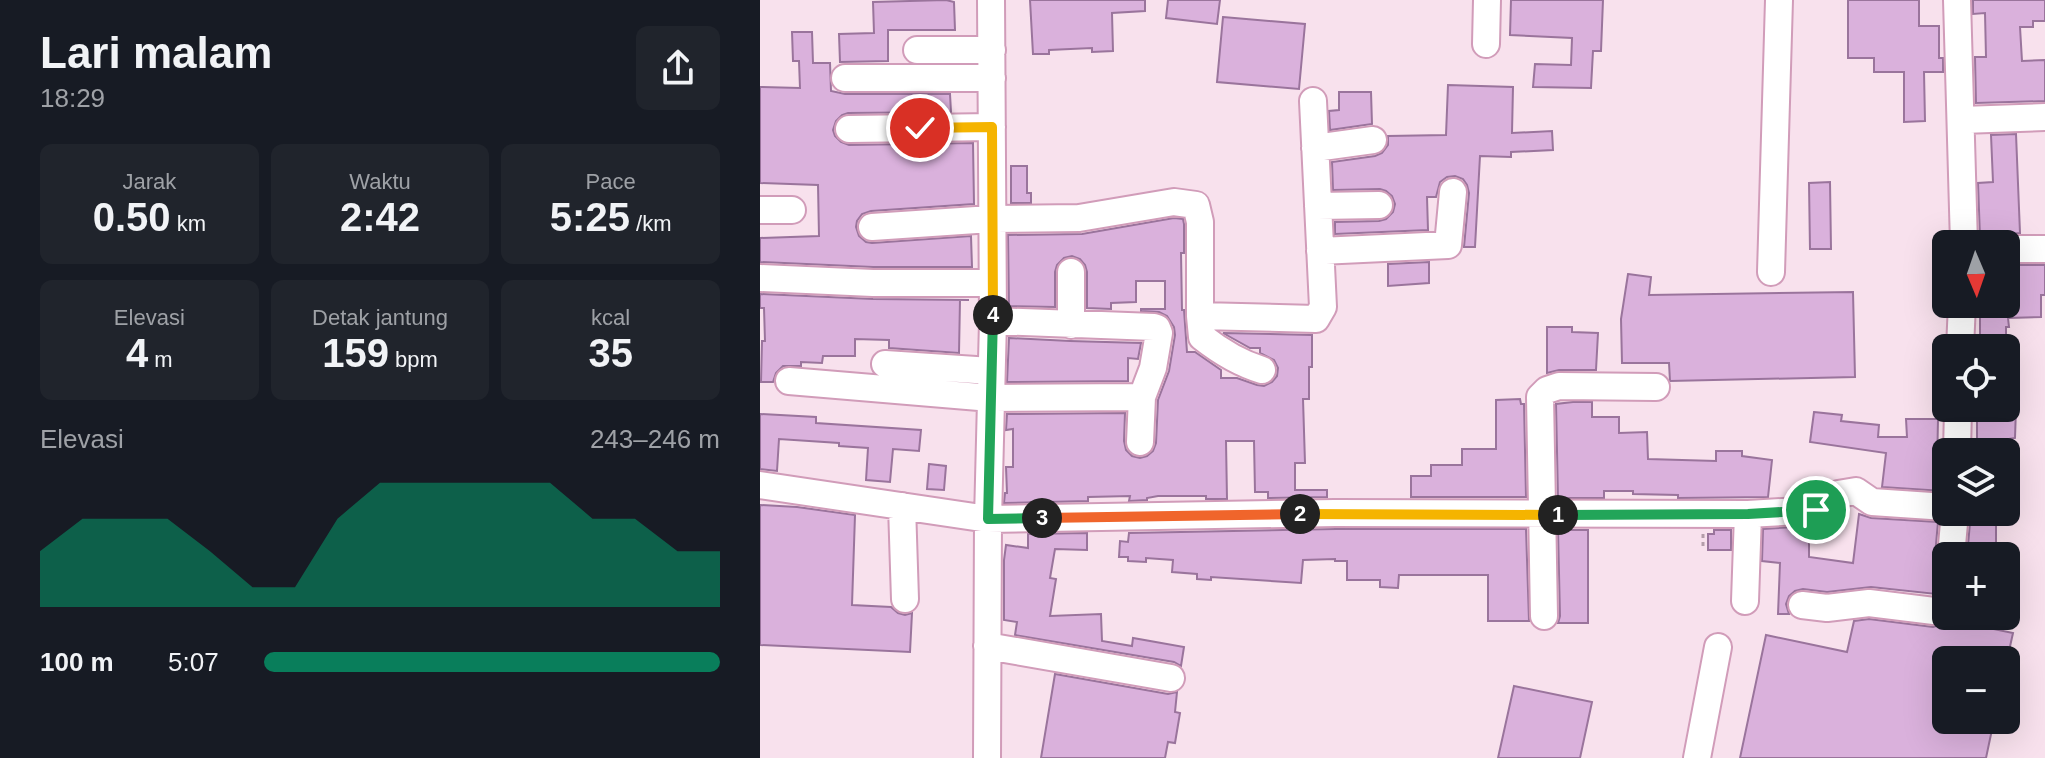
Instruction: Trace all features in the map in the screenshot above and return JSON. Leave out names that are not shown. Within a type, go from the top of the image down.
[{"type":"street","points":[[987,758],[993,321],[991,0]]},
{"type":"street","points":[[1486,44],[1487,0]]},
{"type":"street","points":[[1771,272],[1779,0]]},
{"type":"street","points":[[1957,0],[1964,230]]},
{"type":"street","points":[[917,50],[992,50]]},
{"type":"street","points":[[845,78],[992,78]]},
{"type":"street","points":[[1200,316],[1316,319],[1323,307],[1313,101]]},
{"type":"street","points":[[1962,120],[2045,117]]},
{"type":"street","points":[[849,129],[992,127]]},
{"type":"street","points":[[1315,148],[1373,140]]},
{"type":"street","points":[[1320,251],[1448,245],[1453,192]]},
{"type":"street","points":[[872,227],[991,219],[1079,218],[1174,202],[1196,205],[1200,222],[1202,337],[1222,353],[1262,370]]},
{"type":"street","points":[[1318,206],[1379,205]]},
{"type":"street","points":[[760,210],[792,210]]},
{"type":"street","points":[[2020,249],[2045,249]]},
{"type":"street","points":[[1071,272],[1071,325]]},
{"type":"street","points":[[760,278],[873,283],[992,283]]},
{"type":"street","points":[[993,321],[1157,328],[1159,333],[1153,368],[1142,397],[1140,442]]},
{"type":"street","points":[[885,364],[991,371]]},
{"type":"street","points":[[789,381],[991,398],[1142,397]]},
{"type":"street","points":[[1544,616],[1540,403],[1543,392],[1559,386],[1656,387]]},
{"type":"street","points":[[760,485],[988,519],[1335,513],[1748,514],[1816,510],[1838,494],[1856,491],[1872,502],[1932,506]]},
{"type":"street","points":[[902,506],[905,599]]},
{"type":"street","points":[[1745,601],[1748,514]]},
{"type":"street","points":[[1802,605],[1827,608],[1869,603],[1932,611]]},
{"type":"street","points":[[987,646],[1171,678]]},
{"type":"street","points":[[1697,758],[1718,647]]},
{"type":"building","points":[[1030,0],[1145,0],[1145,11],[1112,13],[1113,51],[1092,52],[1092,48],[1033,54]]},
{"type":"building","points":[[1168,0],[1220,0],[1217,24],[1166,18]]},
{"type":"building","points":[[1511,0],[1603,0],[1601,51],[1593,51],[1591,88],[1533,87],[1535,64],[1571,65],[1572,38],[1510,35]]},
{"type":"building","points":[[1848,0],[1919,0],[1919,26],[1939,26],[1939,58],[1943,58],[1943,72],[1924,72],[1925,121],[1904,122],[1904,72],[1874,72],[1874,58],[1848,58]]},
{"type":"building","points":[[1973,0],[2045,0],[2045,21],[2033,21],[2033,27],[2020,27],[2022,61],[2045,60],[2045,101],[1976,103],[1975,57],[1986,57],[1985,13],[1973,14]]},
{"type":"building","points":[[873,2],[954,2],[955,30],[888,30],[888,61],[840,62],[839,34],[874,33]]},
{"type":"building","points":[[1223,17],[1305,24],[1299,89],[1217,82]]},
{"type":"building","points":[[792,32],[812,32],[813,63],[830,63],[831,91],[845,94],[950,94],[951,112],[848,113],[836,121],[833,130],[841,142],[849,145],[973,143],[974,204],[871,211],[862,214],[856,227],[859,236],[872,243],[971,236],[972,267],[760,262],[760,238],[819,236],[818,185],[760,183],[760,87],[800,88],[799,61],[793,61]]},
{"type":"building","points":[[1448,85],[1513,87],[1512,133],[1552,131],[1553,150],[1511,152],[1511,157],[1480,156],[1475,247],[1464,247],[1469,193],[1463,179],[1455,176],[1440,182],[1436,197],[1427,197],[1428,230],[1335,234],[1335,222],[1386,219],[1393,212],[1395,204],[1392,196],[1380,189],[1333,190],[1332,162],[1382,153],[1388,145],[1388,136],[1446,135]]},
{"type":"building","points":[[1339,92],[1371,92],[1372,124],[1330,130],[1329,111],[1339,110]]},
{"type":"building","points":[[2016,134],[2020,230],[1980,230],[1978,183],[1993,182],[1991,135]]},
{"type":"building","points":[[1011,166],[1027,166],[1027,193],[1031,193],[1031,203],[1011,203]]},
{"type":"building","points":[[1830,182],[1831,249],[1810,249],[1809,183]]},
{"type":"building","points":[[1183,219],[1184,224],[1182,310],[1187,352],[1195,352],[1221,370],[1221,378],[1237,378],[1264,386],[1277,376],[1278,368],[1274,360],[1260,353],[1260,348],[1250,348],[1223,333],[1312,335],[1309,399],[1303,399],[1305,463],[1295,463],[1295,490],[1327,490],[1327,497],[1268,498],[1268,492],[1255,492],[1254,441],[1226,441],[1227,499],[1158,496],[1129,501],[1130,496],[1088,497],[1088,501],[1004,503],[1007,493],[1006,467],[1013,467],[1013,429],[1006,430],[1007,414],[1125,413],[1126,450],[1140,458],[1153,451],[1158,400],[1169,371],[1175,335],[1167,316],[1159,312],[1141,311],[1165,309],[1165,281],[1136,281],[1136,302],[1111,303],[1111,309],[1087,308],[1085,265],[1072,256],[1064,258],[1057,265],[1055,307],[1009,306],[1008,235],[1082,234]]},
{"type":"building","points":[[1429,262],[1429,283],[1388,286],[1388,264]]},
{"type":"building","points":[[2020,265],[2045,265],[2041,317],[2020,318]]},
{"type":"building","points":[[1628,274],[1651,277],[1649,295],[1853,292],[1855,377],[1670,381],[1669,363],[1622,363],[1621,319]]},
{"type":"building","points":[[760,294],[969,300],[960,300],[959,353],[889,348],[889,340],[855,339],[855,356],[823,356],[822,363],[801,362],[801,366],[783,366],[773,382],[761,382],[762,341],[765,341],[764,308],[760,308]]},
{"type":"building","points":[[1980,318],[2008,318],[2006,334],[1980,334]]},
{"type":"building","points":[[1547,327],[1572,327],[1572,332],[1598,333],[1596,370],[1547,373]]},
{"type":"building","points":[[1009,338],[1141,343],[1138,359],[1128,358],[1128,381],[1007,382]]},
{"type":"building","points":[[1520,399],[1524,404],[1526,497],[1411,497],[1411,476],[1431,476],[1431,465],[1462,465],[1462,449],[1496,449],[1496,400]]},
{"type":"building","points":[[1592,402],[1592,417],[1619,417],[1619,433],[1647,432],[1648,459],[1716,461],[1716,451],[1742,451],[1742,456],[1772,460],[1768,497],[1678,498],[1678,495],[1604,491],[1604,498],[1558,498],[1556,404]]},
{"type":"building","points":[[1814,412],[1842,415],[1841,421],[1879,425],[1878,437],[1907,437],[1906,419],[1932,419],[1932,422],[1938,422],[1938,438],[1932,438],[1932,490],[1882,487],[1886,453],[1810,442]]},
{"type":"building","points":[[760,414],[816,417],[816,423],[921,430],[919,451],[893,449],[890,482],[866,480],[868,448],[779,439],[777,471],[760,469]]},
{"type":"building","points":[[1977,422],[2016,422],[2015,438],[1977,438]]},
{"type":"building","points":[[929,464],[946,466],[944,490],[927,489]]},
{"type":"building","points":[[760,505],[855,515],[852,605],[891,607],[905,615],[912,613],[910,652],[760,645]]},
{"type":"building","points":[[1859,514],[1871,518],[1932,522],[1932,526],[1938,526],[1936,542],[1932,542],[1932,594],[1871,587],[1827,592],[1803,589],[1789,596],[1786,604],[1789,614],[1778,614],[1780,563],[1762,561],[1763,529],[1809,526],[1809,557],[1853,563]]},
{"type":"building","points":[[1970,526],[1996,526],[1996,542],[1968,542]]},
{"type":"building","points":[[1526,529],[1529,621],[1488,621],[1488,575],[1399,575],[1398,588],[1380,587],[1380,580],[1347,580],[1347,561],[1335,559],[1303,560],[1301,583],[1211,577],[1211,580],[1197,579],[1197,574],[1172,572],[1173,560],[1146,558],[1146,562],[1128,561],[1128,557],[1119,557],[1120,541],[1128,542],[1129,533]]},
{"type":"building","points":[[1558,530],[1588,530],[1588,623],[1558,623]]},
{"type":"building","points":[[1714,530],[1731,530],[1731,550],[1708,550],[1708,534],[1714,534]]},
{"type":"building","points":[[1087,533],[1087,550],[1055,549],[1050,578],[1056,579],[1050,616],[1101,614],[1102,641],[1132,646],[1133,638],[1184,647],[1181,666],[1174,662],[1015,635],[1017,622],[1004,620],[1006,545],[1028,548],[1028,534]]},
{"type":"building","points":[[1869,619],[1932,627],[1932,630],[1998,630],[2013,633],[2010,646],[1932,646],[1932,734],[1991,734],[1986,758],[1740,758],[1766,635],[1847,652],[1854,621]]},
{"type":"building","points":[[1055,674],[1168,694],[1177,692],[1175,712],[1180,713],[1175,743],[1168,742],[1165,758],[1041,758]]},
{"type":"building","points":[[1514,686],[1592,702],[1580,758],[1498,758]]},
{"type":"route","points":[[920,128],[992,127],[993,321],[988,519],[1335,513],[1748,514],[1816,510]]}]
